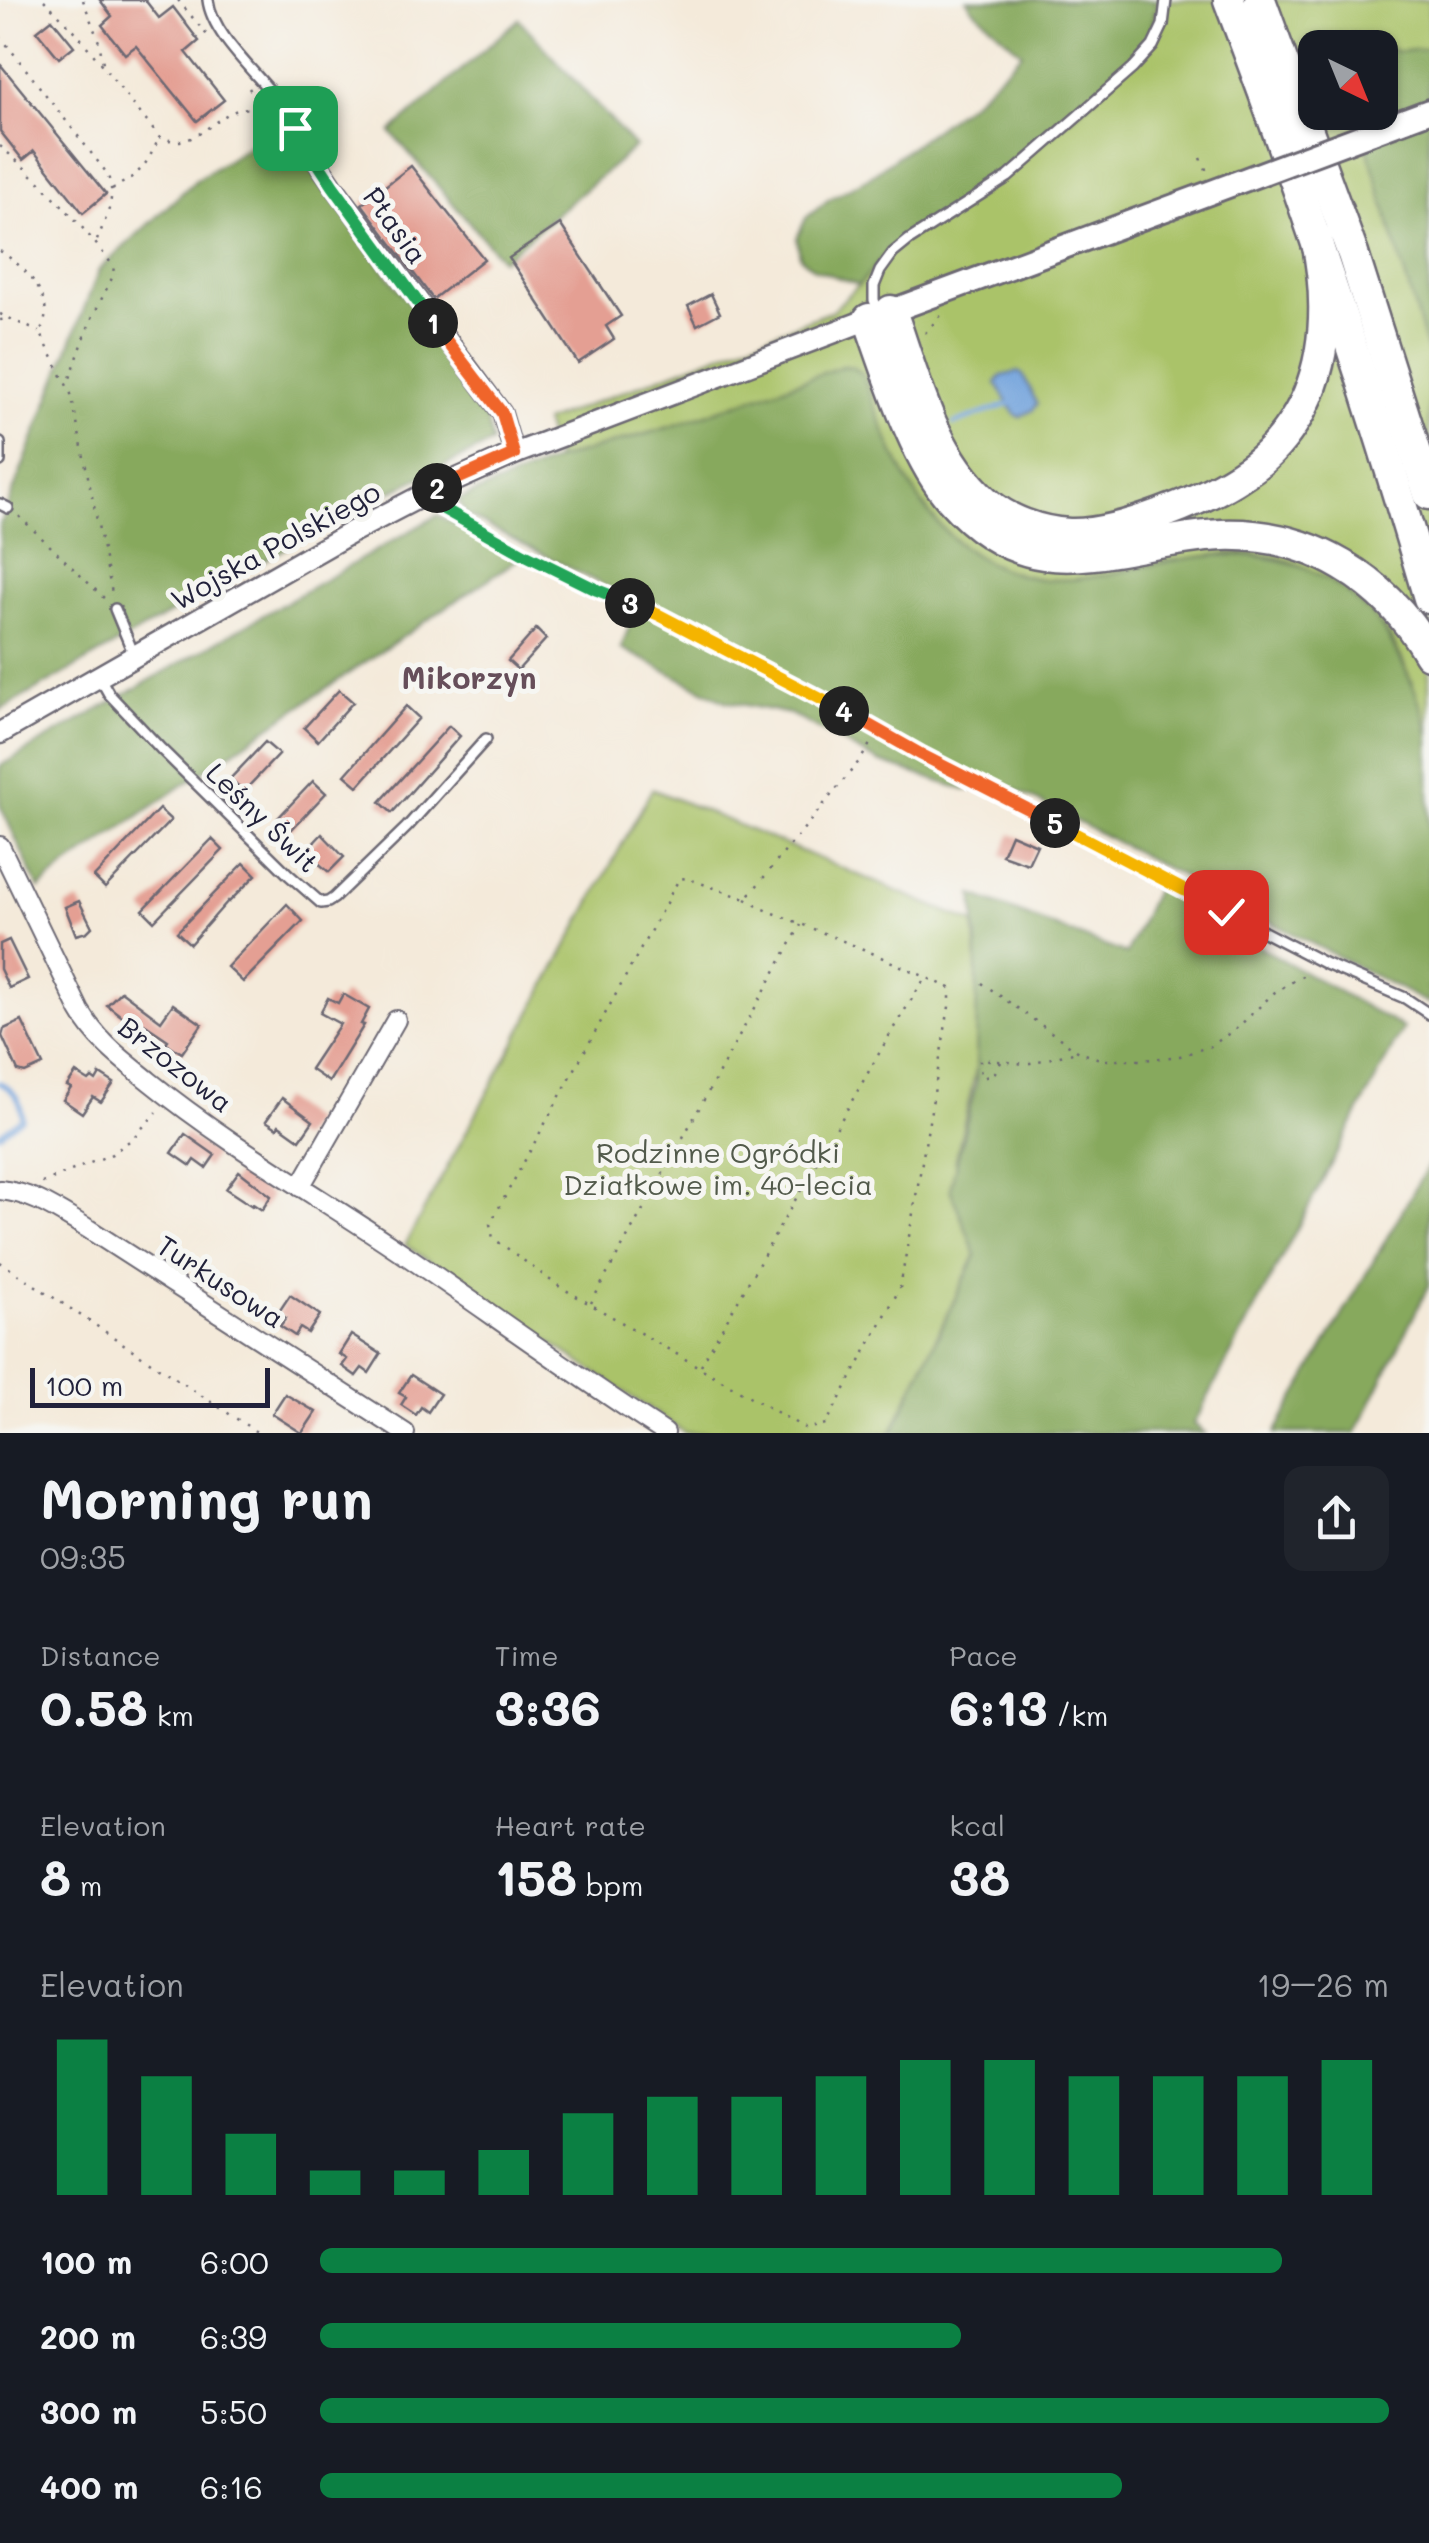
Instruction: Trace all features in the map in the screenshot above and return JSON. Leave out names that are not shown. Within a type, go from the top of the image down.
[{"type":"highway","points":[[1228,0],[1316,237],[1429,598]]},
{"type":"highway","points":[[1260,0],[1352,254],[1429,494]]},
{"type":"highway","points":[[1279,0],[1285,66]]},
{"type":"highway","points":[[880,315],[951,460],[987,504],[1017,521],[1055,532],[1094,533],[1154,515],[1221,487],[1259,462],[1280,440],[1305,403],[1320,355],[1324,300],[1316,237]]},
{"type":"highway","points":[[880,315],[909,424],[933,475],[965,514],[996,537],[1035,552],[1078,556],[1222,536],[1252,536],[1296,544],[1348,567],[1375,587],[1429,654]]},
{"type":"main road","points":[[880,315],[1429,111]]},
{"type":"street","name":"Ptasia","points":[[295,128],[333,186],[502,413],[514,454]]},
{"type":"street","name":"Wojska Polskiego","points":[[0,733],[431,490],[514,454],[880,315]]},
{"type":"street","name":"Brzozowa","points":[[0,846],[92,1032],[176,1103],[665,1433]]},
{"type":"street","points":[[300,1187],[396,1020]]},
{"type":"street","name":"Turkusowa","points":[[0,1190],[36,1198],[87,1228],[405,1433]]},
{"type":"lane","points":[[208,0],[227,39],[279,102],[295,128]]},
{"type":"lane","points":[[880,315],[874,286],[893,252],[1008,177],[1133,68],[1153,46],[1163,24],[1166,0]]},
{"type":"lane","points":[[0,442],[0,461]]},
{"type":"lane","points":[[431,490],[440,507],[524,554],[659,615],[922,755],[1326,964],[1405,998],[1429,1014]]},
{"type":"lane","points":[[115,609],[134,655]]},
{"type":"lane","name":"Leśny Świt","points":[[99,676],[109,694],[214,805],[240,826],[286,878],[321,902],[334,898],[407,827],[486,738]]},
{"type":"lane","points":[[240,826],[248,817]]},
{"type":"path","points":[[44,0],[74,30],[159,137],[176,141],[188,138],[239,109],[261,109],[274,114]]},
{"type":"path","points":[[82,0],[105,69]]},
{"type":"path","points":[[0,36],[106,172],[113,197],[96,244]]},
{"type":"path","points":[[112,189],[134,177],[147,164],[159,137]]},
{"type":"path","points":[[0,146],[79,222],[114,267],[68,384]]},
{"type":"path","points":[[1202,158],[1210,180]]},
{"type":"path","points":[[0,251],[37,283],[46,323],[40,332]]},
{"type":"path","points":[[0,317],[40,332],[68,384],[115,609]]},
{"type":"path","points":[[4,506],[115,609]]},
{"type":"path","points":[[746,899],[861,758],[879,730]]},
{"type":"path","points":[[679,879],[746,899],[801,924],[950,988],[900,1288],[826,1424],[806,1428],[557,1285],[493,1238],[490,1224],[679,879]]},
{"type":"path","points":[[590,1304],[801,924]]},
{"type":"path","points":[[982,982],[1079,1052],[1120,1060],[1180,1056],[1211,1046],[1237,1028],[1274,992],[1326,964]]},
{"type":"path","points":[[700,1367],[926,977]]},
{"type":"path","points":[[1002,1062],[994,1074],[984,1078],[980,1059],[1037,1063],[1079,1052]]},
{"type":"path","points":[[20,1192],[112,1154],[162,1108],[176,1103]]},
{"type":"path","points":[[0,1262],[258,1433]]},
{"type":"green space","points":[[967,0],[1155,0],[1156,5],[1149,42],[1094,97],[1007,172],[892,247],[859,285],[814,269],[800,257],[797,238],[806,218],[974,100],[1022,53]]},
{"type":"green space","points":[[1155,0],[1429,0],[1429,736],[1409,677],[1389,635],[1308,569],[1281,559],[1225,554],[1069,581],[1020,575],[975,555],[942,528],[910,486],[852,367],[843,366],[673,426],[556,460],[544,422],[832,311],[892,247],[1007,172],[1156,5]]},
{"type":"green space","points":[[519,19],[635,147],[502,260],[391,132]]},
{"type":"green space","points":[[1429,48],[1429,357],[1362,130],[1398,130],[1398,52]]},
{"type":"green space","points":[[287,122],[381,266],[481,395],[492,443],[357,508],[0,710],[0,525],[99,270],[196,180]]},
{"type":"green space","points":[[843,366],[863,375],[883,428],[922,504],[961,545],[985,561],[1011,572],[1058,580],[1205,556],[1258,556],[1306,569],[1329,581],[1372,616],[1408,674],[1429,738],[1429,1004],[1004,784],[965,790],[879,762],[790,714],[725,701],[621,648],[638,603],[466,515],[458,500],[556,460],[673,426]]},
{"type":"green space","points":[[438,515],[518,559],[183,785],[39,889],[0,805],[0,766]]},
{"type":"green space","name":"Rodzinne Ogródki Działkowe im. 40-lecia","points":[[652,789],[974,923],[983,1038],[955,1163],[978,1226],[975,1256],[891,1433],[685,1433],[405,1245]]},
{"type":"green space","points":[[1156,888],[1403,1028],[1194,1424],[1205,1433],[892,1433],[976,1255],[950,1189],[976,1083],[977,945],[973,895],[1126,954]]},
{"type":"green space","points":[[1429,1164],[1429,1285],[1356,1433],[1275,1433]]},
{"type":"water","points":[[1018,372],[1037,404],[1019,417],[996,383],[1001,376]]},
{"type":"building","points":[[100,0],[145,0],[159,18],[173,7],[199,41],[186,52],[224,100],[197,121],[136,46],[125,54],[102,25],[112,16]]},
{"type":"building","points":[[52,19],[74,46],[59,58],[37,31]]},
{"type":"building","points":[[0,64],[106,194],[83,213],[34,151],[23,160],[0,131]]},
{"type":"building","points":[[411,166],[484,259],[433,299],[362,204]]},
{"type":"building","points":[[560,224],[621,316],[606,326],[614,339],[578,363],[509,258]]},
{"type":"building","points":[[711,294],[720,313],[697,325],[688,306]]},
{"type":"building","points":[[536,629],[546,639],[518,670],[508,661]]},
{"type":"building","points":[[339,690],[353,702],[318,741],[304,728]]},
{"type":"building","points":[[406,706],[419,718],[358,786],[345,775]]},
{"type":"building","points":[[449,726],[460,736],[392,813],[380,802]]},
{"type":"building","points":[[265,742],[279,754],[244,791],[230,779]]},
{"type":"building","points":[[313,781],[326,793],[291,830],[278,818]]},
{"type":"building","points":[[159,809],[171,820],[105,888],[94,877]]},
{"type":"building","points":[[322,834],[344,857],[329,872],[305,852]]},
{"type":"building","points":[[1011,834],[1037,845],[1028,864],[1002,855]]},
{"type":"building","points":[[212,839],[223,850],[154,921],[143,910]]},
{"type":"building","points":[[244,863],[256,875],[190,944],[177,932]]},
{"type":"building","points":[[79,901],[92,927],[76,935],[65,907]]},
{"type":"building","points":[[287,904],[303,921],[243,982],[227,967]]},
{"type":"building","points":[[9,940],[28,979],[9,988],[0,969],[0,944]]},
{"type":"building","points":[[121,991],[161,1021],[173,1004],[202,1024],[182,1053],[138,1020],[134,1026],[107,1005]]},
{"type":"building","points":[[343,994],[369,1009],[361,1024],[364,1025],[329,1082],[310,1069],[340,1024],[320,1013],[328,998],[338,1003]]},
{"type":"building","points":[[22,1021],[43,1065],[25,1073],[18,1071],[2,1036],[4,1029]]},
{"type":"building","points":[[76,1073],[89,1081],[96,1081],[100,1074],[114,1083],[101,1102],[93,1097],[82,1113],[63,1100]]},
{"type":"building","points":[[282,1098],[313,1121],[300,1140],[266,1121]]},
{"type":"building","points":[[185,1134],[215,1155],[206,1168],[195,1160],[191,1166],[172,1153]]},
{"type":"building","points":[[239,1171],[271,1196],[262,1210],[226,1189]]},
{"type":"building","points":[[290,1295],[320,1315],[308,1333],[300,1328],[295,1336],[280,1326],[286,1318],[278,1313]]},
{"type":"building","points":[[351,1335],[381,1354],[369,1373],[362,1368],[356,1376],[342,1366],[347,1359],[339,1354]]},
{"type":"building","points":[[411,1375],[440,1394],[428,1412],[421,1407],[416,1415],[401,1405],[406,1397],[399,1393]]},
{"type":"building","points":[[285,1394],[316,1412],[302,1433],[272,1414]]},
{"type":"waterway","points":[[954,424],[1009,404]]},
{"type":"waterway","points":[[0,1083],[17,1097],[22,1118],[0,1134]]},
{"type":"district","name":"Mikorzyn","points":[[469,677]]},
{"type":"route","points":[[295,128],[333,186],[502,413],[514,454],[431,490],[440,507],[524,554],[659,615],[1226,912]]}]
